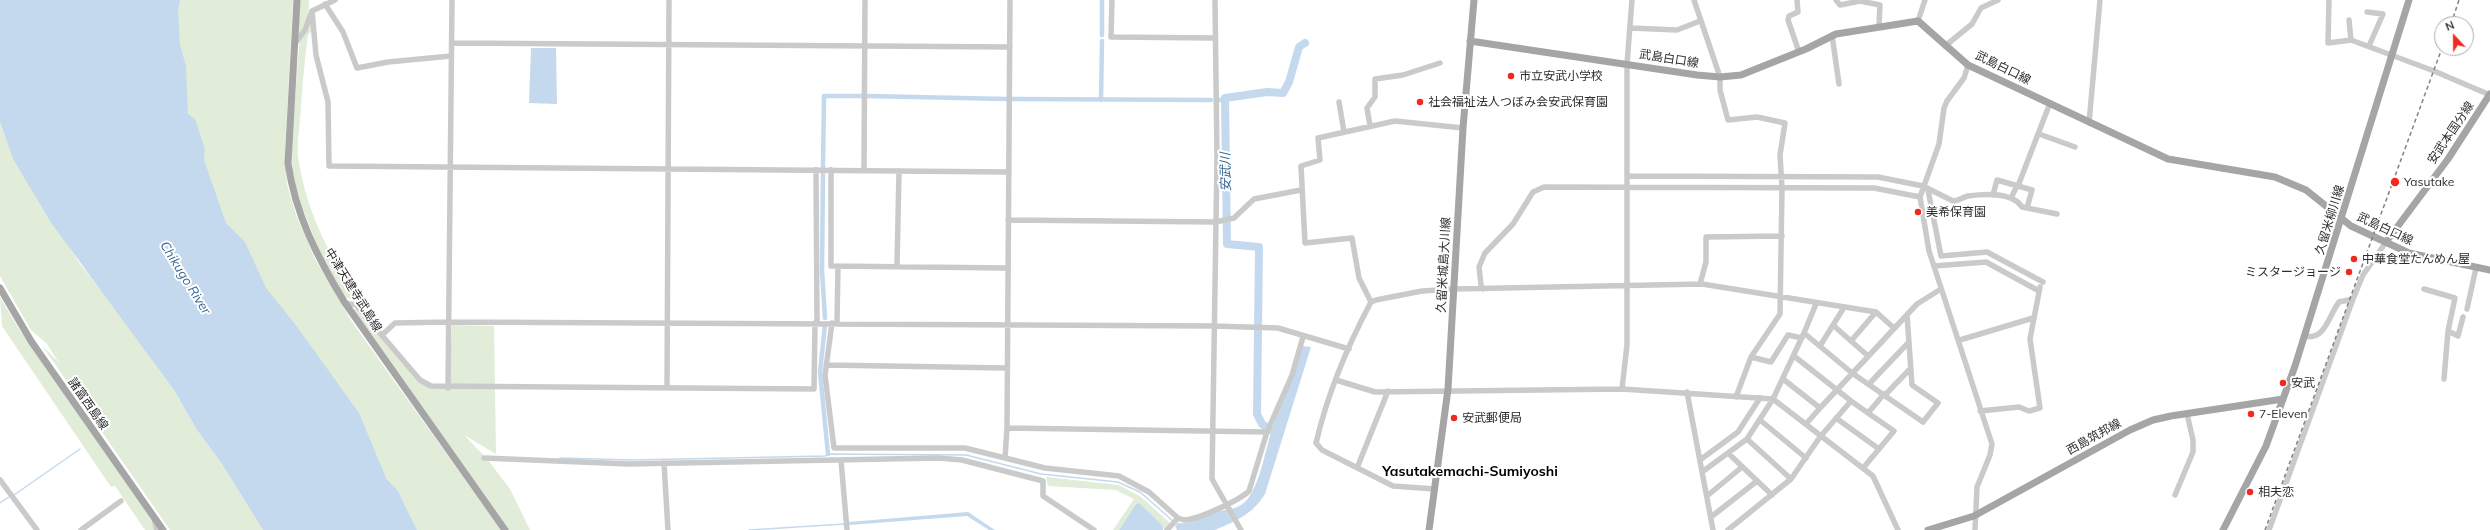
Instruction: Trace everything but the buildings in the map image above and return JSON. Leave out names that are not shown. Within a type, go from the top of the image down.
[{"type":"main road","name":"中津天建寺武島線","points":[[297,0],[288,146],[291,185],[312,244],[344,303],[505,530]]},
{"type":"main road","name":"久留米城島大川線","points":[[1429,530],[1448,389],[1463,128],[1474,0]]},
{"type":"main road","name":"久留米柳川線","points":[[2222,530],[2266,446],[2283,399],[2305,336],[2342,219],[2408,0]]},
{"type":"main road","name":"武島白口線","points":[[1470,41],[1720,77],[1741,75],[1799,52],[1832,35],[1880,25],[1918,21],[1945,46],[1968,64],[2089,123],[2168,159],[2275,177],[2306,190],[2351,226],[2409,253],[2490,270]]},
{"type":"main road","name":"安武本国分線","points":[[2386,242],[2448,159],[2490,95]]},
{"type":"main road","name":"諸富西島線","points":[[0,288],[31,341],[163,530]]},
{"type":"main road","name":"西島筑邦線","points":[[1928,530],[1974,516],[2132,429],[2153,420],[2283,399]]},
{"type":"street","points":[[294,45],[305,30],[312,11],[335,0]]},
{"type":"street","points":[[448,388],[452,0]]},
{"type":"street","points":[[667,388],[666,322],[669,0]]},
{"type":"street","points":[[864,170],[865,0]]},
{"type":"street","points":[[1005,458],[1010,0]]},
{"type":"street","points":[[1112,0],[1111,37],[1215,38]]},
{"type":"street","points":[[1215,0],[1218,221],[1214,326],[1212,479],[1229,505],[1241,530]]},
{"type":"street","points":[[1622,389],[1627,345],[1625,285],[1627,64],[1632,0]]},
{"type":"street","points":[[1694,0],[1720,77],[1720,90],[1728,120],[1757,117],[1786,123],[1780,155],[1782,178],[1782,298],[1780,314],[1751,358],[1736,397]]},
{"type":"street","points":[[1797,0],[1798,12],[1789,16],[1788,20],[1799,52]]},
{"type":"street","points":[[1836,0],[1840,5],[1860,1],[1880,5],[1880,25]]},
{"type":"street","points":[[1918,21],[1925,0]]},
{"type":"street","points":[[1945,46],[1972,24],[1980,8],[1998,0]]},
{"type":"street","points":[[2089,123],[2100,0]]},
{"type":"street","points":[[2329,0],[2328,43],[2351,40],[2391,54],[2490,95]]},
{"type":"street","points":[[325,4],[343,32],[357,68],[388,62],[451,56]]},
{"type":"street","points":[[312,11],[316,55],[328,102],[329,166],[1009,172]]},
{"type":"street","points":[[2367,12],[2382,14],[2369,46]]},
{"type":"street","points":[[2349,20],[2351,40]]},
{"type":"street","points":[[1630,28],[1676,30],[1700,21]]},
{"type":"street","points":[[1832,35],[1839,84]]},
{"type":"street","points":[[452,43],[669,43],[1010,47]]},
{"type":"street","points":[[1370,126],[1367,108],[1374,98],[1375,78],[1403,74],[1440,63]]},
{"type":"street","points":[[1968,64],[1964,78],[1945,104],[1939,144],[1925,188],[1920,196],[1934,266],[1960,340],[1992,449],[1977,488],[1974,530]]},
{"type":"street","points":[[1339,102],[1344,132]]},
{"type":"street","points":[[2011,198],[2018,186],[2050,103]]},
{"type":"street","points":[[1371,302],[1359,278],[1352,238],[1305,243],[1301,190],[1301,166],[1320,160],[1318,138],[1395,121],[1463,128]]},
{"type":"street","points":[[2039,134],[2075,147]]},
{"type":"street","points":[[344,303],[356,305],[420,380],[431,386],[448,388],[814,389],[815,323],[817,320],[816,170]]},
{"type":"street","points":[[831,170],[831,266],[1007,268]]},
{"type":"street","points":[[897,266],[899,170]]},
{"type":"street","points":[[1626,176],[1782,178],[1878,177],[1925,188],[1953,201],[1966,196],[1992,195],[2011,198],[2027,208],[2057,214]]},
{"type":"street","points":[[1992,195],[1997,180],[2033,191],[2027,208]]},
{"type":"street","points":[[1483,289],[1481,285],[1479,267],[1485,253],[1513,224],[1533,192],[1544,188],[1627,186],[1874,188],[1920,196]]},
{"type":"street","points":[[1925,188],[1941,256],[1987,252],[2041,287]]},
{"type":"street","points":[[1008,220],[1218,221],[1234,218],[1254,198],[1301,190]]},
{"type":"street","points":[[1700,284],[1706,262],[1706,237],[1782,236]]},
{"type":"street","points":[[2269,530],[2353,299],[2363,275],[2386,242]]},
{"type":"street","points":[[1934,266],[1986,262],[2041,287]]},
{"type":"street","points":[[838,266],[834,323],[826,365],[834,448],[965,448],[1045,468],[1119,476],[1149,492],[1178,518],[1190,520],[1229,505],[1249,491],[1267,432],[1292,375],[1303,337]]},
{"type":"street","points":[[2467,309],[2476,268]]},
{"type":"street","points":[[1371,302],[1422,291],[1700,284],[1843,309],[1876,312],[1894,328]]},
{"type":"street","points":[[1980,411],[2018,407],[2030,411],[2040,408],[2030,339],[2033,318],[2041,287]]},
{"type":"street","points":[[1806,424],[1907,315],[1928,296],[1941,289]]},
{"type":"street","points":[[2424,289],[2455,298],[2448,331],[2444,379]]},
{"type":"street","points":[[2305,336],[2313,338],[2320,334],[2339,302],[2353,299]]},
{"type":"street","points":[[1371,302],[1336,380],[1316,443],[1322,450],[1393,486],[1435,489]]},
{"type":"street","points":[[1702,472],[1745,441],[1760,420],[1783,379],[1816,304]]},
{"type":"street","points":[[1820,346],[1834,326],[1843,309]]},
{"type":"street","points":[[1851,340],[1876,312]]},
{"type":"street","points":[[1751,358],[1771,362],[1788,335],[1803,336],[1820,346],[1852,373],[1923,422],[1938,403],[1912,385],[1907,315]]},
{"type":"street","points":[[2448,331],[2458,336],[2463,317]]},
{"type":"street","points":[[1960,340],[2033,318]]},
{"type":"street","points":[[382,335],[395,323],[449,322],[1214,326],[1278,328],[1303,337],[1349,349]]},
{"type":"street","points":[[1834,326],[1868,356]]},
{"type":"street","points":[[1869,384],[1908,342]]},
{"type":"street","points":[[1794,356],[1851,401],[1894,431],[1864,467]]},
{"type":"street","points":[[826,365],[1006,368]]},
{"type":"street","points":[[1868,413],[1910,369]]},
{"type":"street","points":[[1783,379],[1820,408]]},
{"type":"street","points":[[1336,380],[1375,392],[1448,389],[1622,389],[1687,392],[1773,399],[1806,424],[1820,437],[1864,467],[1874,476],[1898,530]]},
{"type":"street","points":[[1357,468],[1388,391]]},
{"type":"street","points":[[1687,392],[1713,530]]},
{"type":"street","points":[[1700,460],[1735,434],[1760,398]]},
{"type":"street","points":[[1728,530],[1792,479],[1820,437],[1851,401]]},
{"type":"street","points":[[2175,495],[2192,452],[2193,440],[2187,414]]},
{"type":"street","points":[[1836,418],[1879,449]]},
{"type":"street","points":[[1760,420],[1806,458]]},
{"type":"street","points":[[1006,428],[1267,432]]},
{"type":"street","points":[[1735,434],[1792,479]]},
{"type":"street","points":[[1728,453],[1772,495]]},
{"type":"street","points":[[484,458],[664,463],[938,458],[962,460],[995,467],[1043,481],[1043,496],[1094,530]]},
{"type":"street","points":[[842,460],[847,530]]},
{"type":"street","points":[[664,463],[668,530]]},
{"type":"street","points":[[1706,496],[1742,467]]},
{"type":"street","points":[[0,480],[37,530]]},
{"type":"street","points":[[1711,517],[1757,481]]},
{"type":"street","points":[[80,530],[121,501]]},
{"type":"street","points":[[153,516],[157,530]]},
{"type":"street","points":[[1168,528],[1178,518]]},
{"type":"green space","points":[[170,0],[293,0],[285,150],[287,184],[296,215],[315,259],[352,322],[501,530],[417,530],[398,491],[386,478],[286,326],[196,181]]},
{"type":"green space","points":[[300,0],[309,0],[309,10],[303,29],[298,38]]},
{"type":"green space","points":[[311,17],[311,32],[308,35],[304,67],[298,143],[298,156],[302,179],[316,221],[335,262],[372,318],[355,301],[345,297],[323,260],[302,207],[294,182],[291,151],[299,45]]},
{"type":"green space","points":[[0,122],[13,159],[80,264],[117,310],[174,390],[197,430],[222,464],[263,530],[170,530],[41,344],[59,363],[47,344],[31,330],[0,276]]},
{"type":"green space","points":[[0,297],[19,329],[149,515],[155,530],[145,530],[115,486],[111,487],[2,326]]},
{"type":"green space","points":[[353,309],[357,309],[419,381],[449,389],[452,325],[494,326],[496,454],[464,435],[488,460],[510,489],[530,530],[509,530]]},
{"type":"green space","points":[[1046,477],[1119,485],[1141,497],[1170,523],[1164,530],[1163,526],[1136,504],[1119,530],[1113,530],[1134,499],[1116,490],[1048,486]]},
{"type":"water","name":"Chikugo River","points":[[0,0],[180,0],[178,10],[180,45],[186,66],[188,114],[195,119],[205,149],[204,160],[226,223],[245,242],[266,288],[295,324],[359,413],[386,478],[398,491],[417,530],[263,530],[222,464],[197,430],[174,390],[52,224],[13,159],[0,122]]},
{"type":"water","points":[[531,48],[556,48],[557,104],[529,103]]},
{"type":"water","points":[[1303,346],[1311,347],[1265,494],[1249,512],[1215,530],[1177,530],[1175,526],[1178,523],[1191,522],[1212,513],[1238,507],[1246,501],[1251,494],[1256,485],[1277,413]]},
{"type":"water","points":[[1139,503],[1163,526],[1163,530],[1119,530],[1136,504]]},
{"type":"water","points":[[968,512],[995,530],[989,530],[967,516],[849,525],[849,522]]},
{"type":"waterway","points":[[1102,0],[1102,35]]},
{"type":"waterway","points":[[1101,100],[1102,41]]},
{"type":"waterway","name":"安武川","points":[[1274,432],[1262,424],[1257,414],[1259,247],[1227,244],[1225,98],[1267,92],[1283,93],[1289,82],[1299,47],[1305,43]]},
{"type":"waterway","points":[[823,169],[824,96],[863,96]]},
{"type":"waterway","points":[[867,96],[1007,99]]},
{"type":"waterway","points":[[1012,99],[1211,100]]},
{"type":"waterway","name":"安武川","points":[[1218,100],[1225,100]]},
{"type":"waterway","points":[[823,173],[822,270],[825,318]]},
{"type":"waterway","points":[[825,325],[820,372],[828,454]]},
{"type":"waterway","points":[[14,495],[80,449]]},
{"type":"waterway","points":[[560,458],[632,460],[825,456],[828,454],[966,455],[1041,474],[1118,482],[1140,492],[1173,521]]},
{"type":"waterway","points":[[0,503],[9,497]]},
{"type":"waterway","points":[[749,530],[844,524]]},
{"type":"railway","points":[[2454,16],[2459,0]]},
{"type":"railway","points":[[2265,530],[2439,56]]},
{"type":"place","name":"市立安武小学校","points":[[1511,76]]},
{"type":"place","name":"社会福祉法人つぼみ会安武保育園","points":[[1420,102]]},
{"type":"place","name":"Yasutake","points":[[2395,182]]},
{"type":"place","name":"美希保育園","points":[[1918,212]]},
{"type":"place","name":"中華食堂たんめん屋","points":[[2354,259]]},
{"type":"place","name":"ミスタージョージ","points":[[2349,272]]},
{"type":"place","name":"安武","points":[[2283,383]]},
{"type":"place","name":"7-Eleven","points":[[2251,414]]},
{"type":"place","name":"安武郵便局","points":[[1454,418]]},
{"type":"place","name":"相夫恋","points":[[2250,492]]},
{"type":"district","name":"Yasutakemachi-Sumiyoshi","points":[[1470,472]]}]
